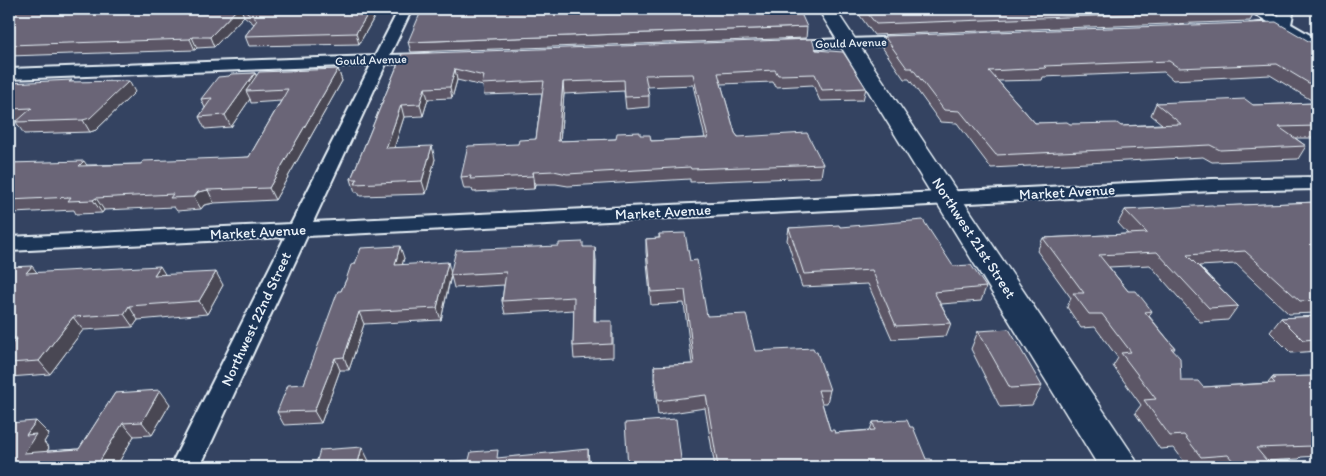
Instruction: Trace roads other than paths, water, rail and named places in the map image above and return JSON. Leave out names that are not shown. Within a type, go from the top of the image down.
[{"type":"street","name":"Northwest 22nd Street","points":[[185,467],[405,9]]},
{"type":"street","name":"Northwest 21st Street","points":[[827,9],[1120,467]]},
{"type":"street","points":[[1254,9],[1317,45]]},
{"type":"street","points":[[1284,26],[1288,9]]},
{"type":"street","points":[[1245,28],[1284,26]]},
{"type":"street","name":"Gould Avenue","points":[[772,46],[929,40]]},
{"type":"street","name":"Gould Avenue","points":[[9,74],[439,58]]},
{"type":"street","name":"Market Avenue","points":[[9,244],[1212,185],[1317,183]]}]
